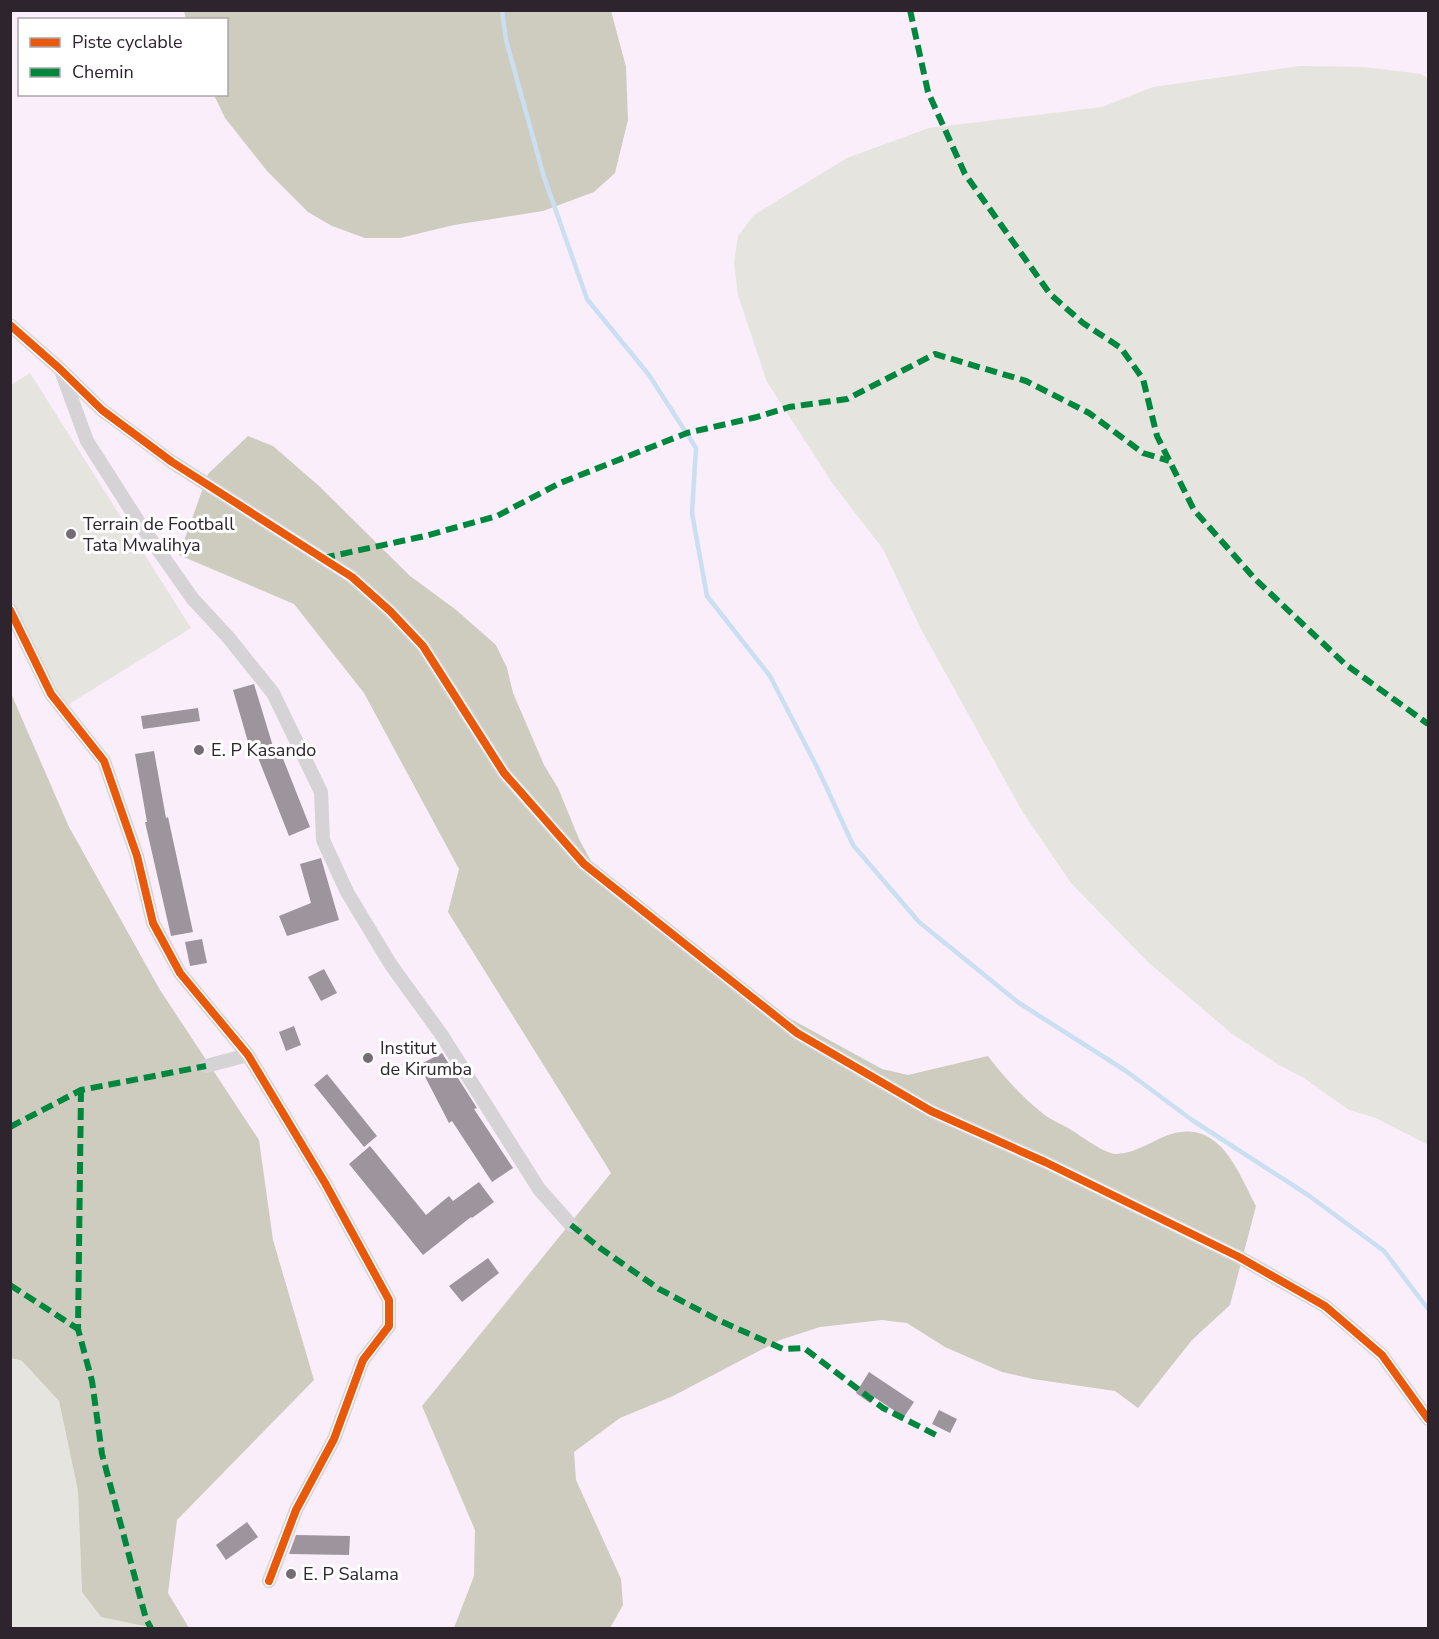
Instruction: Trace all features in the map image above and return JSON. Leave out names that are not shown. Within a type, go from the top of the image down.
[{"type":"street","points":[[10,325],[102,410],[172,462],[352,577],[390,610],[423,646],[504,773],[584,864],[798,1033],[931,1111],[1045,1162],[1229,1252],[1325,1306],[1382,1354],[1428,1419]]},
{"type":"street","points":[[60,369],[87,441],[138,521],[192,598],[228,637],[273,693],[321,792],[323,840],[352,902],[391,965],[441,1034],[539,1189],[571,1225]]},
{"type":"street","points":[[10,610],[51,694],[104,761],[137,856],[153,923],[180,973],[248,1055],[325,1183],[389,1300],[389,1326],[363,1360],[334,1438],[296,1510],[269,1581]]},
{"type":"street","points":[[206,1066],[248,1055]]},
{"type":"shaded area","points":[[184,11],[611,11],[626,67],[628,120],[615,173],[594,192],[543,211],[454,225],[400,238],[365,238],[332,226],[308,212],[267,171],[225,118],[214,96],[228,96],[228,18],[186,18]]},
{"type":"shaded area","points":[[1300,66],[1364,67],[1421,74],[1428,78],[1428,1145],[1376,1118],[1349,1110],[1304,1078],[1279,1065],[1231,1033],[1148,962],[1071,883],[1022,811],[921,629],[883,549],[833,484],[767,382],[738,295],[734,262],[738,236],[754,215],[847,158],[929,128],[1102,107],[1153,87]]},
{"type":"shaded area","name":"Terrain de Football Tata Mwalihya","points":[[30,373],[191,628],[66,706],[11,618],[11,385]]},
{"type":"shaded area","points":[[248,436],[273,446],[319,486],[410,576],[455,609],[496,645],[507,668],[513,693],[544,765],[558,788],[579,839],[593,865],[778,1012],[882,1069],[908,1075],[988,1056],[1013,1086],[1045,1115],[1107,1152],[1116,1154],[1129,1152],[1163,1137],[1182,1132],[1198,1133],[1211,1139],[1223,1149],[1241,1176],[1256,1206],[1230,1305],[1192,1340],[1138,1408],[1115,1391],[1002,1372],[945,1347],[907,1323],[882,1320],[820,1327],[780,1340],[673,1396],[620,1418],[574,1452],[576,1480],[621,1579],[623,1605],[610,1628],[454,1628],[474,1576],[475,1530],[422,1406],[611,1173],[448,912],[459,869],[364,693],[294,604],[179,555],[208,474]]},
{"type":"shaded area","points":[[10,691],[69,827],[160,990],[259,1140],[273,1240],[314,1380],[177,1520],[168,1593],[189,1628],[154,1628],[101,1617],[82,1592],[78,1491],[59,1401],[22,1361],[11,1358]]},
{"type":"shaded area","points":[[10,1358],[22,1361],[59,1401],[78,1491],[82,1592],[101,1617],[158,1628],[11,1628]]},
{"type":"building","points":[[254,684],[275,753],[280,751],[310,827],[289,836],[257,755],[252,756],[233,690]]},
{"type":"building","points":[[198,708],[200,721],[143,729],[141,716]]},
{"type":"building","points":[[154,751],[166,818],[168,817],[193,932],[171,936],[145,822],[147,822],[135,754]]},
{"type":"building","points":[[321,858],[339,920],[287,936],[279,916],[311,903],[300,864]]},
{"type":"building","points":[[202,939],[207,963],[190,966],[185,942]]},
{"type":"building","points":[[324,969],[337,993],[321,1001],[308,977]]},
{"type":"building","points":[[294,1026],[301,1045],[286,1051],[279,1032]]},
{"type":"building","points":[[442,1053],[477,1108],[474,1109],[513,1168],[492,1182],[452,1121],[449,1123],[419,1065]]},
{"type":"building","points":[[327,1074],[377,1136],[364,1147],[314,1085]]},
{"type":"building","points":[[370,1146],[426,1215],[449,1196],[453,1201],[479,1182],[494,1202],[423,1255],[349,1164]]},
{"type":"building","points":[[488,1258],[499,1273],[462,1302],[449,1286]]},
{"type":"building","points":[[869,1372],[914,1402],[904,1417],[874,1397],[870,1403],[856,1393]]},
{"type":"building","points":[[939,1410],[957,1419],[950,1433],[932,1424]]},
{"type":"building","points":[[247,1522],[258,1537],[226,1560],[216,1545]]},
{"type":"building","points":[[296,1535],[350,1536],[349,1555],[289,1554]]},
{"type":"waterway","points":[[502,10],[506,40],[544,177],[587,299],[649,375],[696,448],[692,513],[707,596],[770,676],[817,767],[853,845],[919,922],[1019,1003],[1126,1071],[1192,1120],[1308,1195],[1384,1251],[1428,1309]]},
{"type":"marked path","points":[[910,10],[928,92],[965,174],[1050,294],[1083,323],[1121,348],[1143,379],[1157,436],[1194,510],[1255,579],[1345,664],[1428,724]]},
{"type":"marked path","points":[[323,558],[425,536],[497,516],[560,483],[687,433],[789,407],[847,399],[935,354],[1026,381],[1089,413],[1143,453],[1169,461]]},
{"type":"marked path","points":[[10,1127],[81,1090],[206,1066]]},
{"type":"marked path","points":[[81,1090],[78,1329],[92,1381],[102,1454],[146,1619],[151,1628]]},
{"type":"marked path","points":[[571,1225],[659,1289],[718,1320],[783,1349],[804,1348],[883,1408],[936,1435]]},
{"type":"marked path","points":[[10,1285],[78,1329]]},
{"type":"cycle path","points":[[10,325],[102,410],[172,462],[352,577],[390,611],[423,646],[504,773],[584,864],[797,1033],[931,1111],[1045,1162],[1239,1257],[1325,1306],[1382,1355],[1428,1419]]},
{"type":"cycle path","points":[[10,610],[51,694],[104,761],[137,856],[153,923],[180,973],[248,1055],[325,1183],[389,1300],[389,1326],[363,1360],[334,1439],[296,1510],[269,1581]]},
{"type":"place","name":"Terrain de Football Tata Mwalihya","points":[[71,534]]},
{"type":"place","name":"E. P Kasando","points":[[199,750]]},
{"type":"place","name":"Institut de Kirumba","points":[[368,1058]]},
{"type":"place","name":"E. P Salama","points":[[291,1574]]}]
